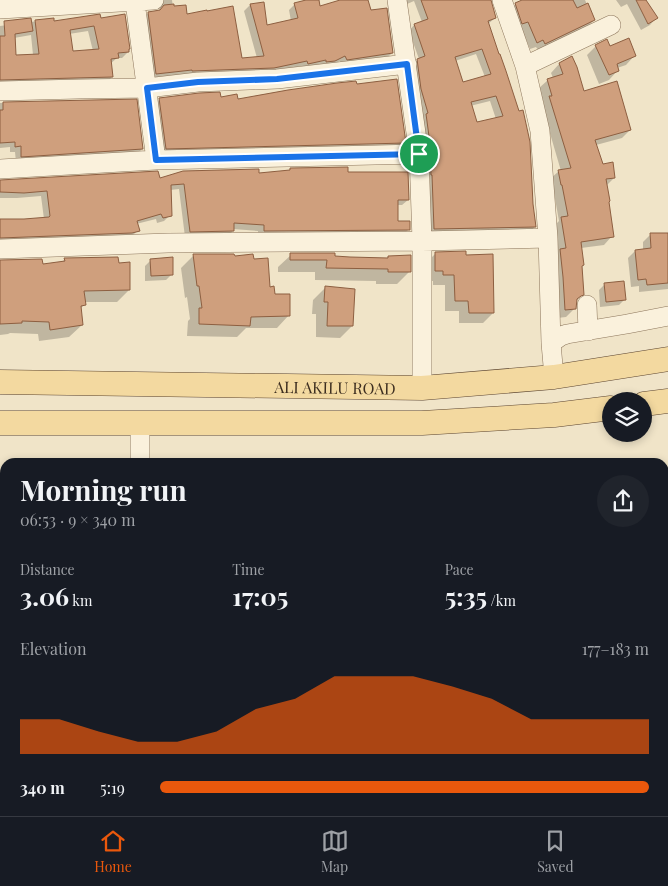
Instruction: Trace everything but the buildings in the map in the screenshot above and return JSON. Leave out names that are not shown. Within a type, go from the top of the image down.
[{"type":"main road","name":"ALI AKILU ROAD","points":[[0,382],[422,388],[554,377],[668,359]]},
{"type":"main road","points":[[652,403],[668,401]]},
{"type":"main road","points":[[0,423],[422,423],[554,415],[602,409]]},
{"type":"street","points":[[396,0],[419,154],[422,241],[422,388]]},
{"type":"street","points":[[502,0],[525,66],[540,131],[548,238],[551,343],[554,377]]},
{"type":"street","points":[[0,9],[144,1],[147,88],[156,160]]},
{"type":"street","points":[[525,66],[611,25]]},
{"type":"street","points":[[0,92],[147,88],[198,82],[277,79],[407,64]]},
{"type":"street","points":[[0,169],[156,160],[419,154]]},
{"type":"street","points":[[0,249],[168,243],[548,238]]},
{"type":"street","points":[[587,305],[588,331]]},
{"type":"street","points":[[551,343],[561,336],[568,334],[668,316]]},
{"type":"street","points":[[140,424],[140,458]]},
{"type":"route","points":[[407,64],[419,154],[156,160],[147,88],[198,82],[277,79],[407,64]]}]
